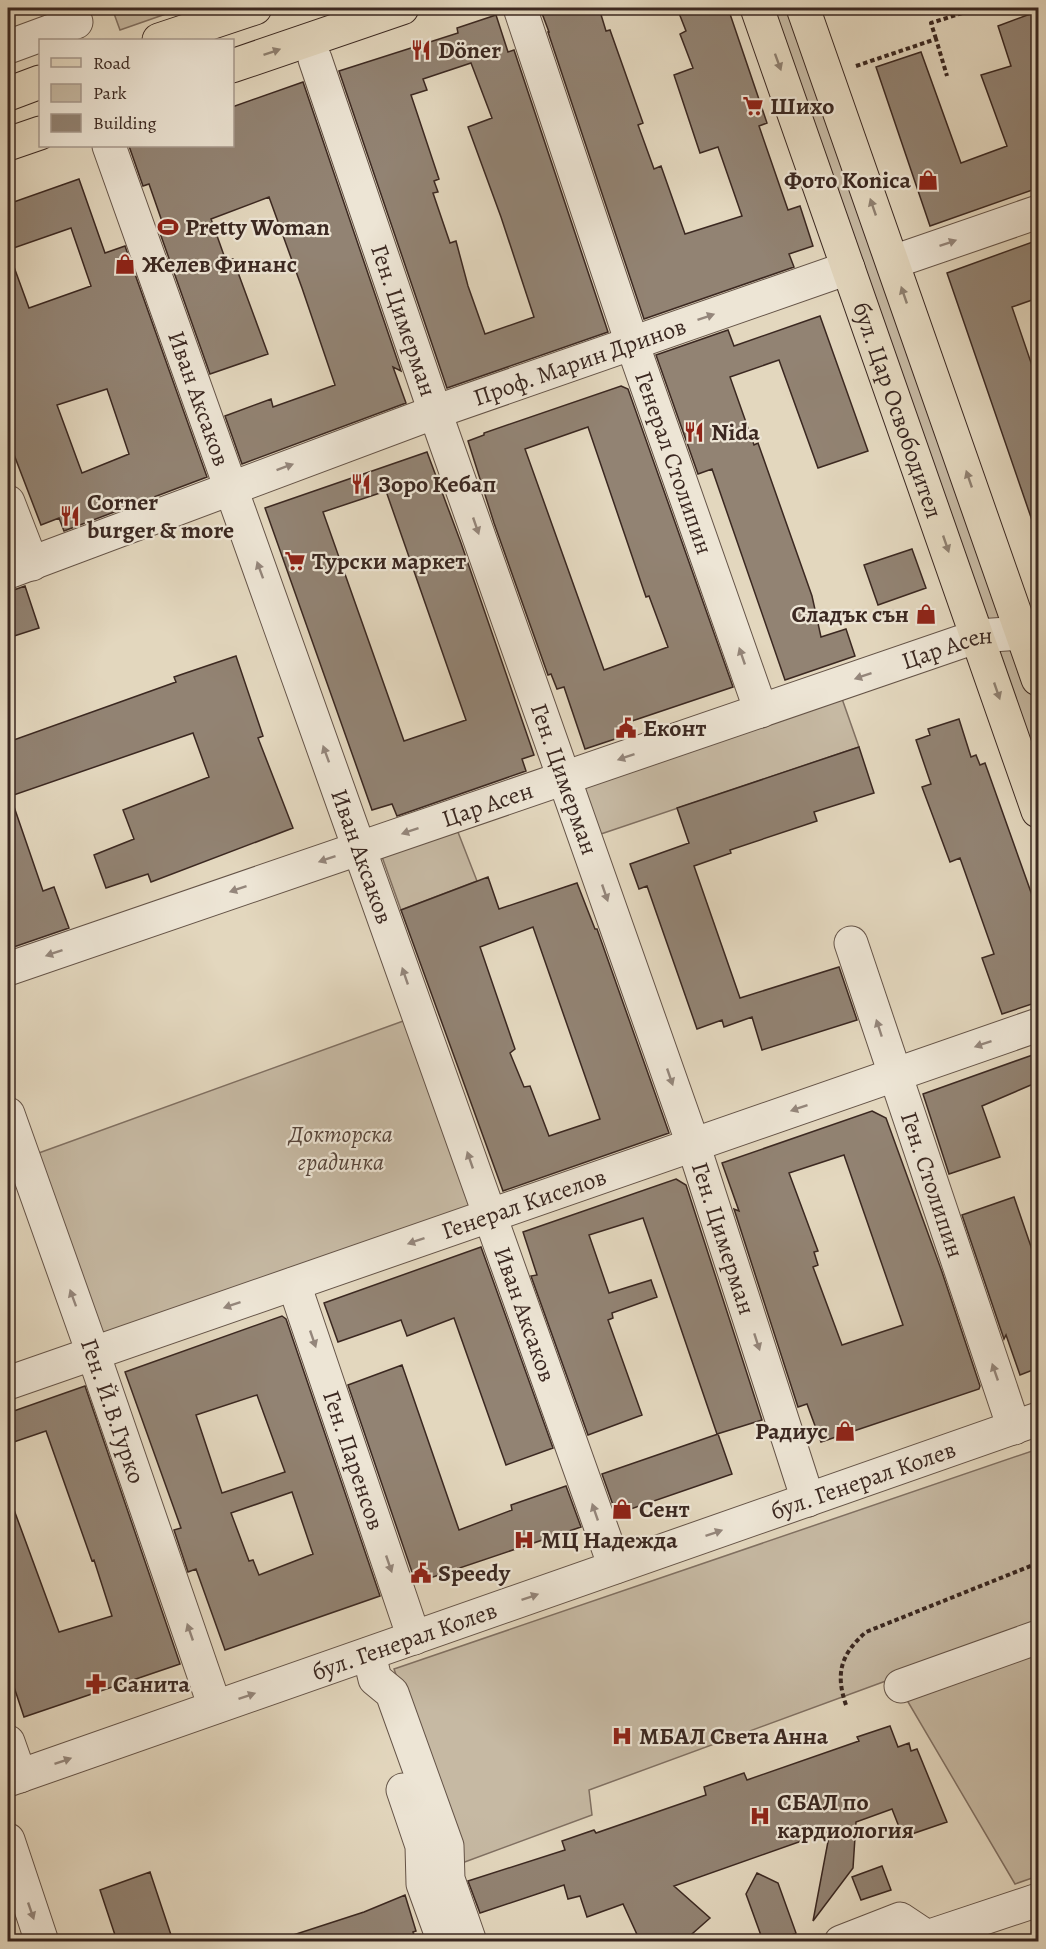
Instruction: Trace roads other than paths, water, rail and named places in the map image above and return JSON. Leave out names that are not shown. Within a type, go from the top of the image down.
[{"type":"main road","points":[[162,39],[255,8]]},
{"type":"main road","points":[[234,65],[402,8]]},
{"type":"main road","name":"бул. Цар Освободител","points":[[758,8],[1038,811]]},
{"type":"main road","name":"бул. Цар Освободител","points":[[803,8],[893,262],[1031,631],[1038,679]]},
{"type":"main road","points":[[8,94],[39,82]]},
{"type":"main road","points":[[8,144],[39,133]]},
{"type":"street","name":"Генерал Столипин","points":[[520,8],[632,343],[761,711]]},
{"type":"street","points":[[8,47],[78,23]]},
{"type":"street","name":"Ген. Цимерман","points":[[315,59],[435,412],[693,1144],[808,1500]]},
{"type":"street","name":"Иван Аксаков","points":[[109,147],[615,1567]]},
{"type":"street","points":[[893,262],[1038,212]]},
{"type":"street","name":"Проф. Марин Дринов","points":[[20,568],[435,412],[848,268]]},
{"type":"street","points":[[8,502],[20,568]]},
{"type":"street","name":"Цар Асен","points":[[8,969],[978,636],[1031,631]]},
{"type":"street","name":"Ген. Столипин","points":[[850,943],[895,1074],[1026,1423]]},
{"type":"street","name":"Генерал Киселов","points":[[8,1383],[1038,1025]]},
{"type":"street","name":"Ген. Й.В.Гурко","points":[[8,1114],[215,1707]]},
{"type":"street","name":"Ген. Паренсов","points":[[294,1284],[414,1638]]},
{"type":"street","name":"бул. Генерал Колев","points":[[14,1778],[215,1707],[372,1666],[414,1638],[1026,1423]]},
{"type":"street","points":[[901,1686],[1038,1637]]},
{"type":"street","points":[[372,1666],[373,1698],[423,1846],[423,1884],[444,1941]]},
{"type":"street","points":[[372,1666],[392,1693],[447,1846],[448,1879],[470,1941]]},
{"type":"street","points":[[8,1742],[14,1778]]},
{"type":"street","points":[[8,1840],[42,1941]]},
{"type":"street","points":[[841,1941],[900,1919],[927,1936],[1038,1900]]},
{"type":"place","name":"Döner","points":[[421,50]]},
{"type":"place","name":"Шихо","points":[[753,106]]},
{"type":"place","name":"Фото Konica","points":[[928,180]]},
{"type":"place","name":"Pretty Woman","points":[[168,227]]},
{"type":"place","name":"Желев Финанс","points":[[125,264]]},
{"type":"place","name":"Nida","points":[[694,432]]},
{"type":"place","name":"Зоро Кебап","points":[[361,484]]},
{"type":"place","name":"Corner burger & more","points":[[70,516]]},
{"type":"place","name":"Турски маркет","points":[[295,561]]},
{"type":"place","name":"Сладък сън","points":[[926,614]]},
{"type":"place","name":"Еконт","points":[[626,728]]},
{"type":"place","name":"Радиус","points":[[845,1431]]},
{"type":"place","name":"Сент","points":[[622,1509]]},
{"type":"place","name":"МЦ Надежда","points":[[524,1540]]},
{"type":"place","name":"Speedy","points":[[421,1573]]},
{"type":"place","name":"Санита","points":[[96,1684]]},
{"type":"place","name":"МБАЛ Света Анна","points":[[622,1736]]},
{"type":"place","name":"СБАЛ по кардиология","points":[[760,1816]]},
{"type":"park label","name":"Докторска градинка","points":[[341,1148]]}]
